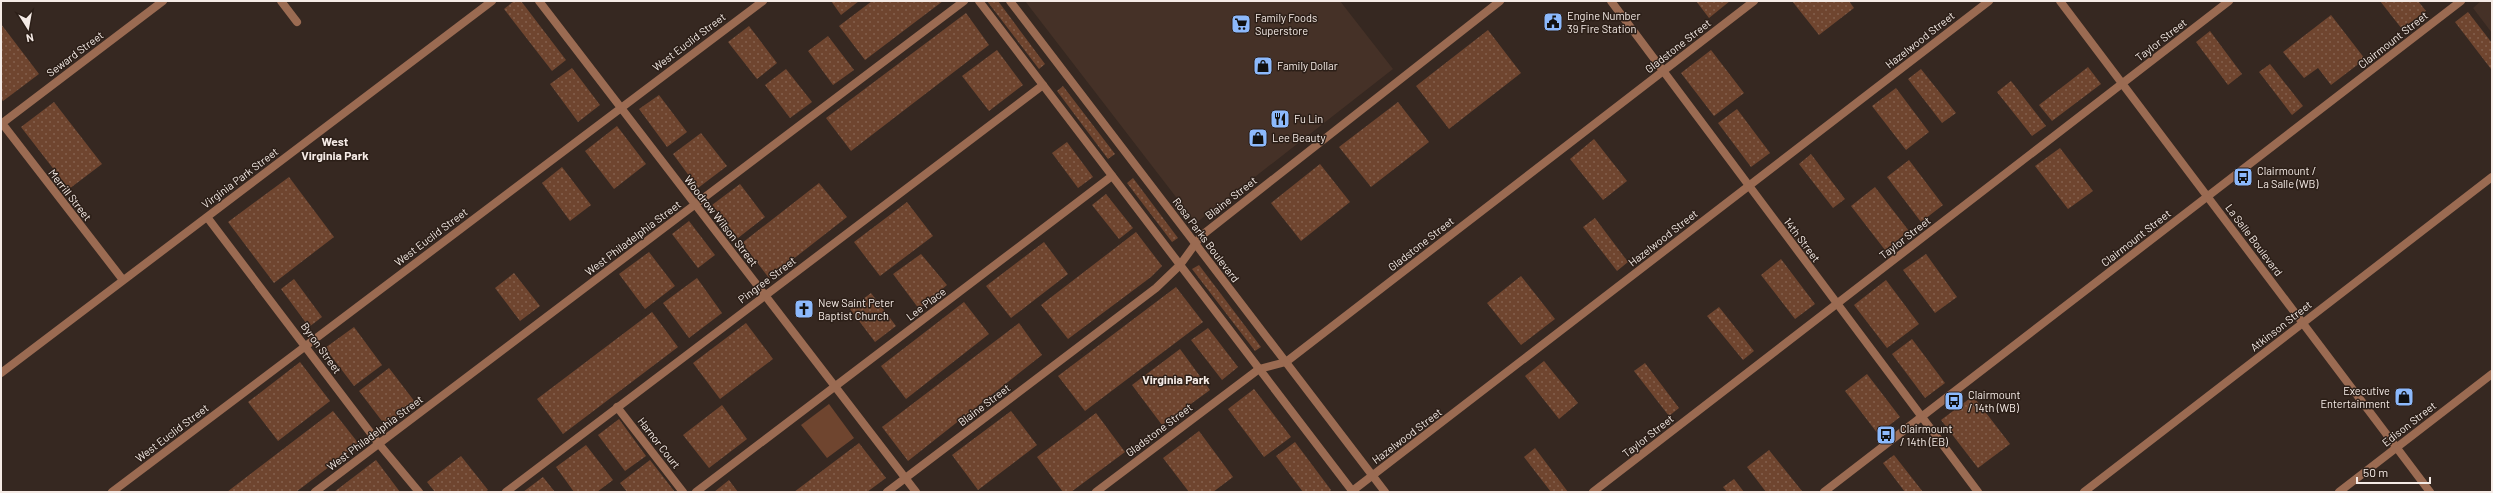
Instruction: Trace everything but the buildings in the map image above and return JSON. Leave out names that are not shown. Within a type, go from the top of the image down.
[{"type":"street","name":"Seward Street","points":[[1,123],[163,1]]},
{"type":"street","points":[[281,1],[297,22]]},
{"type":"street","name":"Virginia Park Street","points":[[1,372],[492,1]]},
{"type":"street","name":"Woodrow Wilson Street","points":[[539,1],[694,205],[916,492]]},
{"type":"street","name":"West Euclid Street","points":[[112,492],[763,1]]},
{"type":"street","name":"West Philadelphia Street","points":[[316,492],[964,1]]},
{"type":"street","points":[[979,1],[1352,492]]},
{"type":"street","name":"Rosa Parks Boulevard","points":[[1010,1],[1385,492]]},
{"type":"street","name":"Blaine Street","points":[[887,492],[1156,288],[1180,265],[1201,236],[1500,1]]},
{"type":"street","name":"14th Street","points":[[1610,1],[1978,492]]},
{"type":"street","name":"Gladstone Street","points":[[1096,492],[1259,369],[1286,362],[1754,1]]},
{"type":"street","name":"Hazelwood Street","points":[[1352,492],[1989,1]]},
{"type":"street","name":"La Salle Boulevard","points":[[2060,1],[2430,492]]},
{"type":"street","name":"Taylor Street","points":[[1593,492],[2229,1]]},
{"type":"street","name":"Clairmount Street","points":[[1824,492],[2461,1]]},
{"type":"street","name":"Pingree Street","points":[[506,492],[1043,85]]},
{"type":"street","name":"Merrill Street","points":[[1,123],[123,280]]},
{"type":"street","name":"Lee Place","points":[[696,492],[1112,176]]},
{"type":"street","name":"Atkinson Street","points":[[2084,492],[2492,177]]},
{"type":"street","name":"Byron Street","points":[[207,217],[379,444],[419,492]]},
{"type":"street","name":"Edison Street","points":[[2339,492],[2492,374]]},
{"type":"street","name":"Harnor Court","points":[[617,407],[683,492]]},
{"type":"shaded area","points":[[514,1],[521,1],[566,60],[552,71],[504,9]]},
{"type":"shaded area","points":[[831,1],[859,1],[841,15]]},
{"type":"shaded area","points":[[872,1],[943,1],[865,60],[839,26]]},
{"type":"shaded area","points":[[987,1],[998,1],[1045,64],[1039,69]]},
{"type":"shaded area","points":[[1025,1],[1340,1],[1393,69],[1196,223]]},
{"type":"shaded area","points":[[1696,1],[1730,1],[1709,18]]},
{"type":"shaded area","points":[[1792,1],[1849,1],[1854,8],[1819,35]]},
{"type":"shaded area","points":[[2380,1],[2418,1],[2426,11],[2402,29]]},
{"type":"shaded area","points":[[2481,1],[2492,1],[2492,33],[2473,8]]},
{"type":"shaded area","points":[[2468,12],[2492,43],[2491,69],[2455,22]]},
{"type":"shaded area","points":[[966,13],[989,45],[851,151],[826,118]]},
{"type":"shaded area","points":[[2331,15],[2365,59],[2331,85],[2318,68],[2304,78],[2283,52]]},
{"type":"shaded area","points":[[1,24],[39,74],[3,101],[1,99]]},
{"type":"shaded area","points":[[749,26],[777,63],[757,79],[728,42]]},
{"type":"shaded area","points":[[1488,30],[1521,73],[1449,129],[1416,86]]},
{"type":"shaded area","points":[[2210,31],[2242,74],[2228,85],[2196,42]]},
{"type":"shaded area","points":[[828,36],[854,70],[833,85],[808,51]]},
{"type":"shaded area","points":[[997,50],[1023,85],[989,111],[962,76]]},
{"type":"shaded area","points":[[1711,50],[1744,93],[1714,116],[1681,73]]},
{"type":"shaded area","points":[[2270,64],[2303,106],[2292,115],[2259,72]]},
{"type":"shaded area","points":[[2088,67],[2101,84],[2052,121],[2039,105]]},
{"type":"shaded area","points":[[572,68],[600,105],[578,122],[550,84]]},
{"type":"shaded area","points":[[786,69],[812,102],[790,118],[765,85]]},
{"type":"shaded area","points":[[1921,69],[1956,113],[1942,123],[1908,79]]},
{"type":"shaded area","points":[[2011,81],[2046,126],[2032,136],[1997,92]]},
{"type":"shaded area","points":[[1063,86],[1115,154],[1108,159],[1057,91]]},
{"type":"shaded area","points":[[1896,88],[1929,132],[1906,150],[1872,106]]},
{"type":"shaded area","points":[[659,95],[687,132],[667,147],[639,109]]},
{"type":"shaded area","points":[[54,102],[102,164],[69,189],[21,127]]},
{"type":"shaded area","points":[[1398,102],[1429,142],[1371,187],[1339,147]]},
{"type":"shaded area","points":[[1737,109],[1770,153],[1751,167],[1718,123]]},
{"type":"shaded area","points":[[617,126],[646,164],[614,189],[585,151]]},
{"type":"shaded area","points":[[701,133],[727,166],[698,188],[673,154]]},
{"type":"shaded area","points":[[1594,139],[1627,181],[1603,200],[1570,159]]},
{"type":"shaded area","points":[[1067,142],[1093,177],[1078,188],[1052,153]]},
{"type":"shaded area","points":[[2060,148],[2093,191],[2068,209],[2035,166]]},
{"type":"shaded area","points":[[1811,154],[1845,199],[1833,208],[1799,164]]},
{"type":"shaded area","points":[[1909,160],[1943,205],[1921,222],[1887,177]]},
{"type":"shaded area","points":[[1320,164],[1350,202],[1301,241],[1271,203]]},
{"type":"shaded area","points":[[562,167],[591,205],[570,221],[542,183]]},
{"type":"shaded area","points":[[289,177],[334,237],[274,283],[228,222]]},
{"type":"shaded area","points":[[1133,178],[1178,238],[1172,242],[1127,183]]},
{"type":"shaded area","points":[[819,183],[847,217],[769,278],[742,243]]},
{"type":"shaded area","points":[[740,184],[765,217],[738,238],[712,205]]},
{"type":"shaded area","points":[[1875,187],[1909,231],[1885,250],[1851,206]]},
{"type":"shaded area","points":[[1106,194],[1133,228],[1119,239],[1092,205]]},
{"type":"shaded area","points":[[907,202],[933,236],[880,276],[854,242]]},
{"type":"shaded area","points":[[1595,218],[1628,262],[1617,271],[1583,227]]},
{"type":"shaded area","points":[[689,221],[715,255],[698,268],[672,234]]},
{"type":"shaded area","points":[[1136,232],[1162,266],[1151,277],[1068,339],[1041,305]]},
{"type":"shaded area","points":[[1044,242],[1068,274],[1011,318],[986,286]]},
{"type":"shaded area","points":[[649,252],[675,286],[645,309],[619,274]]},
{"type":"shaded area","points":[[921,254],[947,285],[919,309],[893,274]]},
{"type":"shaded area","points":[[1926,254],[1957,297],[1935,313],[1903,270]]},
{"type":"shaded area","points":[[1781,259],[1815,304],[1795,319],[1761,275]]},
{"type":"shaded area","points":[[1199,265],[1261,347],[1255,351],[1192,269]]},
{"type":"shaded area","points":[[514,273],[540,306],[520,321],[495,288]]},
{"type":"shaded area","points":[[1521,276],[1555,319],[1521,345],[1487,303]]},
{"type":"shaded area","points":[[697,278],[722,313],[689,338],[663,303]]},
{"type":"shaded area","points":[[294,279],[322,317],[309,327],[281,289]]},
{"type":"shaded area","points":[[1886,280],[1919,324],[1887,348],[1854,305]]},
{"type":"shaded area","points":[[1176,287],[1203,322],[1085,411],[1058,376]]},
{"type":"shaded area","points":[[871,293],[896,326],[875,342],[850,309]]},
{"type":"shaded area","points":[[964,302],[989,334],[906,399],[881,366]]},
{"type":"shaded area","points":[[1719,307],[1754,351],[1743,360],[1707,316]]},
{"type":"shaded area","points":[[652,312],[678,347],[563,434],[537,399]]},
{"type":"shaded area","points":[[746,323],[773,359],[720,399],[693,363]]},
{"type":"shaded area","points":[[1019,323],[1042,355],[908,461],[882,427]]},
{"type":"shaded area","points":[[354,327],[382,365],[354,386],[325,348]]},
{"type":"shaded area","points":[[1208,328],[1238,367],[1222,380],[1191,340]]},
{"type":"shaded area","points":[[1912,339],[1945,383],[1925,398],[1892,354]]},
{"type":"shaded area","points":[[1180,349],[1210,390],[1162,425],[1132,385]]},
{"type":"shaded area","points":[[1544,361],[1578,403],[1559,419],[1525,376]]},
{"type":"shaded area","points":[[300,362],[330,401],[278,441],[248,402]]},
{"type":"shaded area","points":[[1645,363],[1679,408],[1669,416],[1634,371]]},
{"type":"shaded area","points":[[389,368],[415,402],[385,425],[359,391]]},
{"type":"shaded area","points":[[1867,374],[1900,417],[1878,434],[1845,391]]},
{"type":"shaded area","points":[[1254,389],[1291,437],[1264,457],[1228,409]]},
{"type":"shaded area","points":[[1973,396],[2010,444],[1978,468],[1941,420]]},
{"type":"shaded area","points":[[829,404],[854,438],[827,458],[801,425]]},
{"type":"shaded area","points":[[722,405],[747,439],[709,468],[683,435]]},
{"type":"shaded area","points":[[333,411],[359,444],[296,492],[227,492]]},
{"type":"shaded area","points":[[1011,411],[1037,445],[978,490],[952,455]]},
{"type":"shaded area","points":[[1096,413],[1125,452],[1071,492],[1063,492],[1037,457]]},
{"type":"shaded area","points":[[619,419],[646,456],[625,471],[598,435]]},
{"type":"shaded area","points":[[1199,431],[1233,477],[1213,492],[1189,492],[1163,458]]},
{"type":"shaded area","points":[[1295,442],[1331,490],[1329,492],[1303,492],[1276,456]]},
{"type":"shaded area","points":[[859,443],[886,478],[867,492],[794,492]]},
{"type":"shaded area","points":[[586,445],[613,480],[597,492],[574,492],[556,467]]},
{"type":"shaded area","points":[[1535,448],[1568,492],[1551,492],[1524,457]]},
{"type":"shaded area","points":[[1769,450],[1802,491],[1801,492],[1766,492],[1747,467]]},
{"type":"shaded area","points":[[1894,455],[1923,492],[1905,492],[1883,463]]},
{"type":"shaded area","points":[[461,456],[488,490],[485,492],[435,492],[427,482]]},
{"type":"shaded area","points":[[376,460],[400,492],[334,492]]},
{"type":"shaded area","points":[[650,460],[675,492],[627,492],[620,483]]},
{"type":"shaded area","points":[[543,477],[555,492],[523,492]]},
{"type":"shaded area","points":[[1734,479],[1744,492],[1727,492],[1723,487]]},
{"type":"shaded area","points":[[729,480],[738,492],[714,492]]},
{"type":"place","name":"Engine Number 39 Fire Station","points":[[1553,22]]},
{"type":"place","name":"Family Foods Superstore","points":[[1241,24]]},
{"type":"place","name":"Family Dollar","points":[[1263,66]]},
{"type":"place","name":"Fu Lin","points":[[1280,119]]},
{"type":"place","name":"Lee Beauty","points":[[1258,138]]},
{"type":"place","name":"Clairmount / La Salle (WB)","points":[[2243,177]]},
{"type":"place","name":"New Saint Peter Baptist Church","points":[[804,309]]},
{"type":"place","name":"Executive Entertainment","points":[[2404,397]]},
{"type":"place","name":"Clairmount / 14th (WB)","points":[[1954,401]]},
{"type":"place","name":"Clairmount / 14th (EB)","points":[[1886,435]]},
{"type":"district","name":"West Virginia Park","points":[[335,149]]},
{"type":"district","name":"Virginia Park","points":[[1176,380]]}]
